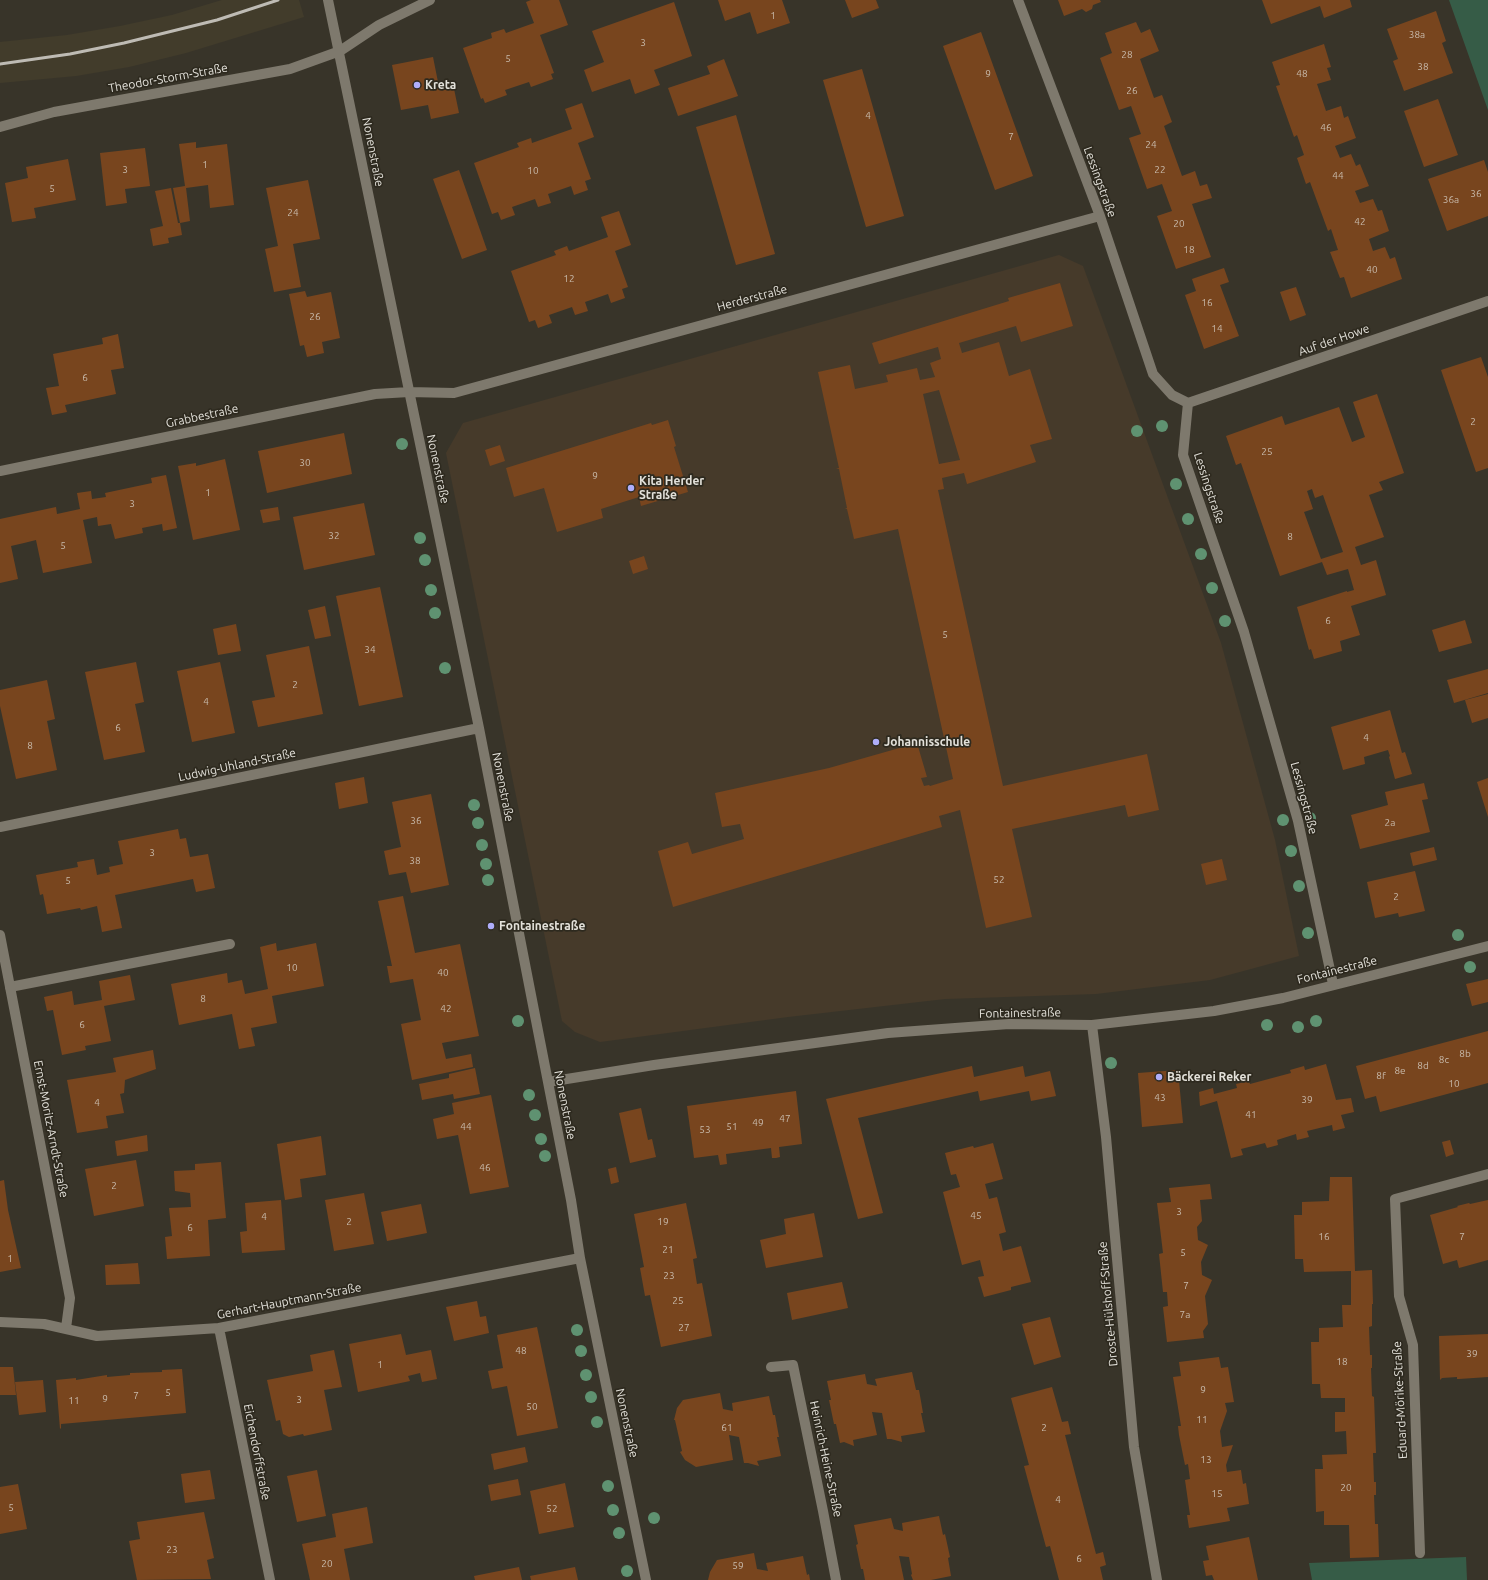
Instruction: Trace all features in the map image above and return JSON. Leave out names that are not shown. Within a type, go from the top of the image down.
[{"type":"street","name":"Nonenstraße","points":[[328,0],[340,51],[479,728],[571,1200],[580,1258],[646,1580]]},
{"type":"street","name":"Theodor-Storm-Straße","points":[[0,127],[54,112],[290,69],[340,51],[379,25],[430,0]]},
{"type":"street","name":"Lessingstraße","points":[[1018,0],[1100,216],[1153,374],[1172,395],[1188,403],[1183,456],[1244,632],[1296,814],[1333,984]]},
{"type":"street","name":"Herderstraße","points":[[409,392],[454,393],[1100,216]]},
{"type":"street","name":"Auf der Howe","points":[[1188,403],[1488,301]]},
{"type":"street","name":"Grabbestraße","points":[[0,471],[375,394],[409,392]]},
{"type":"street","name":"Ludwig-Uhland-Straße","points":[[0,826],[479,728]]},
{"type":"street","name":"Ernst-Moritz-Arndt-Straße","points":[[0,935],[70,1298],[66,1328]]},
{"type":"street","points":[[10,987],[230,944]]},
{"type":"street","name":"Fontainestraße","points":[[548,1082],[654,1065],[888,1033],[1009,1024],[1092,1025],[1214,1011],[1283,998],[1333,984],[1488,946]]},
{"type":"street","name":"Droste-Hülshoff-Straße","points":[[1092,1025],[1106,1137],[1134,1447],[1157,1580]]},
{"type":"street","name":"Eduard-Mörike-Straße","points":[[1420,1553],[1413,1345],[1399,1296],[1395,1199],[1488,1174]]},
{"type":"street","name":"Gerhart-Hauptmann-Straße","points":[[0,1322],[44,1324],[98,1336],[219,1328],[580,1258]]},
{"type":"street","name":"Eichendorffstraße","points":[[219,1328],[270,1580]]},
{"type":"street","name":"Heinrich-Heine-Straße","points":[[771,1367],[793,1365],[836,1580]]},
{"type":"shaded area","points":[[222,0],[299,0],[304,17],[186,53],[129,67],[76,76],[0,83],[0,42],[67,35],[120,26],[172,15]]},
{"type":"shaded area","name":"Johannisschule","points":[[1059,255],[1083,266],[1221,643],[1275,840],[1299,956],[1210,980],[1096,994],[945,999],[788,1017],[600,1042],[575,1032],[562,1021],[446,453],[463,423]]},
{"type":"green space","points":[[1449,0],[1488,0],[1488,110]]},
{"type":"green space","points":[[1466,1557],[1467,1580],[1312,1580],[1309,1563]]},
{"type":"building","points":[[531,0],[559,0],[568,25],[540,35],[554,73],[551,74],[553,79],[531,87],[529,82],[505,90],[507,95],[485,103],[483,98],[481,99],[463,48],[492,38],[491,33],[504,29],[506,33],[534,23],[526,2]]},
{"type":"building","points":[[718,0],[782,0],[790,23],[757,34],[750,12],[725,21]]},
{"type":"building","points":[[845,0],[876,0],[879,8],[852,18]]},
{"type":"building","points":[[1058,0],[1100,0],[1101,2],[1093,5],[1092,9],[1086,12],[1082,9],[1064,16]]},
{"type":"building","points":[[1262,0],[1350,0],[1352,7],[1324,18],[1320,6],[1271,24]]},
{"type":"building","points":[[674,2],[692,56],[654,70],[660,85],[635,94],[630,79],[592,92],[584,70],[604,62],[592,31]]},
{"type":"building","points":[[1436,11],[1446,41],[1442,43],[1453,73],[1404,91],[1393,61],[1398,59],[1387,29]]},
{"type":"building","points":[[1136,22],[1141,33],[1150,29],[1159,51],[1140,59],[1154,98],[1162,95],[1172,122],[1164,126],[1182,176],[1195,171],[1200,186],[1207,184],[1212,198],[1192,204],[1211,257],[1176,269],[1157,216],[1172,211],[1162,184],[1147,189],[1129,138],[1141,134],[1131,106],[1119,110],[1100,58],[1112,53],[1105,33]]},
{"type":"building","points":[[981,32],[1033,176],[995,190],[943,46]]},
{"type":"building","points":[[1324,44],[1331,67],[1327,68],[1331,80],[1317,84],[1326,111],[1341,106],[1344,118],[1348,116],[1356,138],[1335,146],[1340,158],[1351,154],[1356,166],[1360,164],[1369,186],[1355,191],[1360,203],[1373,199],[1378,211],[1382,210],[1389,231],[1369,239],[1373,251],[1385,247],[1390,259],[1395,257],[1402,279],[1351,298],[1344,277],[1340,278],[1330,252],[1338,250],[1331,229],[1328,231],[1310,182],[1306,184],[1297,158],[1304,155],[1297,135],[1294,137],[1276,86],[1280,85],[1272,62]]},
{"type":"building","points":[[433,57],[439,87],[453,84],[459,113],[431,119],[428,105],[401,110],[392,65]]},
{"type":"building","points":[[724,59],[738,96],[678,116],[668,88],[710,74],[707,66]]},
{"type":"building","points":[[862,69],[904,216],[866,227],[823,80]]},
{"type":"building","points":[[1438,99],[1458,155],[1424,167],[1404,111]]},
{"type":"building","points":[[582,103],[594,137],[578,143],[591,179],[585,181],[588,190],[574,195],[571,186],[548,194],[551,203],[538,207],[535,199],[512,207],[515,215],[501,220],[498,212],[492,214],[474,163],[519,147],[517,143],[531,138],[532,143],[572,129],[565,109]]},
{"type":"building","points":[[736,115],[775,254],[736,265],[696,127]]},
{"type":"building","points":[[196,142],[196,148],[227,144],[234,205],[210,208],[208,185],[186,188],[190,221],[180,223],[173,188],[185,186],[179,144]]},
{"type":"building","points":[[145,148],[150,186],[125,189],[127,203],[106,206],[100,153]]},
{"type":"building","points":[[68,159],[76,200],[34,208],[36,218],[12,222],[5,183],[28,178],[26,167]]},
{"type":"building","points":[[1484,160],[1488,172],[1488,216],[1447,231],[1428,179]]},
{"type":"building","points":[[459,170],[487,250],[462,259],[433,179]]},
{"type":"building","points":[[308,180],[320,239],[293,244],[301,287],[274,292],[265,249],[278,246],[266,188]]},
{"type":"building","points":[[171,188],[178,223],[180,223],[182,235],[168,238],[169,243],[153,246],[150,229],[163,226],[155,191]]},
{"type":"building","points":[[619,211],[631,245],[615,251],[628,287],[622,289],[625,298],[611,303],[608,294],[585,302],[588,311],[575,315],[572,307],[549,315],[552,323],[538,328],[535,320],[529,322],[511,271],[556,255],[554,251],[567,246],[569,251],[608,237],[601,217]]},
{"type":"building","points":[[1224,268],[1229,282],[1220,285],[1239,336],[1204,349],[1185,295],[1196,291],[1192,279]]},
{"type":"building","points":[[1060,283],[1073,326],[1021,342],[1016,326],[959,343],[962,353],[999,342],[1009,376],[1030,369],[1052,439],[1030,445],[1036,462],[967,484],[964,473],[942,478],[944,489],[938,490],[1003,786],[1147,754],[1159,810],[1128,817],[1125,805],[1012,829],[1032,917],[986,928],[960,810],[939,816],[942,827],[673,907],[658,851],[688,842],[692,854],[744,839],[740,824],[722,827],[715,793],[829,768],[917,743],[927,777],[921,778],[924,786],[930,786],[953,779],[898,529],[854,539],[847,509],[845,509],[847,508],[839,469],[836,469],[839,468],[818,372],[850,365],[855,389],[888,382],[886,375],[917,368],[920,380],[935,377],[930,363],[941,359],[938,347],[879,364],[872,343],[1009,301],[1008,298]],"holes":[[[939,390],[960,460],[939,464],[923,394]]]},
{"type":"building","points":[[1296,287],[1306,315],[1290,321],[1280,292]]},
{"type":"building","points":[[305,291],[307,297],[331,292],[340,338],[322,342],[324,353],[307,357],[304,345],[300,346],[289,294]]},
{"type":"building","points":[[118,334],[124,368],[111,370],[116,394],[65,405],[67,412],[52,415],[46,388],[59,386],[53,354],[103,344],[102,338]]},
{"type":"building","points":[[1481,357],[1488,377],[1488,468],[1476,472],[1441,370]]},
{"type":"building","points":[[1377,394],[1404,473],[1379,482],[1383,490],[1369,495],[1384,537],[1355,547],[1361,565],[1376,560],[1386,595],[1351,606],[1360,635],[1340,641],[1342,651],[1314,659],[1311,649],[1309,650],[1297,607],[1354,590],[1348,569],[1327,575],[1322,562],[1280,576],[1241,463],[1236,465],[1226,436],[1282,416],[1285,425],[1339,407],[1352,442],[1365,437],[1353,402]],"holes":[[[1312,489],[1315,498],[1323,495],[1343,552],[1321,559],[1304,512],[1313,509],[1307,491]]]},
{"type":"building","points":[[668,420],[676,446],[674,447],[688,492],[641,506],[639,497],[601,509],[603,518],[557,532],[544,488],[514,497],[506,468],[651,423],[652,425]]},
{"type":"building","points":[[344,433],[352,474],[267,493],[258,451]]},
{"type":"building","points":[[500,445],[505,461],[490,466],[485,450]]},
{"type":"building","points":[[225,459],[240,530],[193,540],[178,466],[196,463],[196,466]]},
{"type":"building","points":[[166,475],[177,528],[163,531],[162,524],[142,528],[143,533],[115,539],[111,524],[98,526],[97,517],[83,520],[92,563],[43,573],[36,540],[11,546],[18,579],[0,583],[0,519],[56,507],[57,514],[80,509],[77,493],[91,491],[92,499],[106,497],[105,493],[152,483],[151,478]]},
{"type":"building","points":[[364,503],[375,555],[304,570],[293,517]]},
{"type":"building","points":[[278,507],[280,520],[263,523],[260,510]]},
{"type":"building","points":[[644,556],[648,569],[633,574],[629,561]]},
{"type":"building","points":[[380,587],[403,697],[359,706],[336,596]]},
{"type":"building","points":[[325,606],[331,636],[315,639],[308,610]]},
{"type":"building","points":[[1465,620],[1472,643],[1439,652],[1432,630]]},
{"type":"building","points":[[236,624],[241,651],[218,655],[213,629]]},
{"type":"building","points":[[309,646],[323,714],[258,727],[252,701],[275,697],[266,655]]},
{"type":"building","points":[[136,662],[144,702],[135,704],[145,752],[104,760],[85,672]]},
{"type":"building","points":[[220,662],[235,733],[192,742],[177,671]]},
{"type":"building","points":[[1488,669],[1488,693],[1454,703],[1447,680]]},
{"type":"building","points":[[47,680],[55,719],[47,721],[57,770],[16,779],[0,706],[0,690]]},
{"type":"building","points":[[1488,694],[1488,718],[1472,723],[1465,700]]},
{"type":"building","points":[[1390,710],[1402,753],[1405,752],[1412,774],[1395,779],[1388,750],[1364,757],[1365,764],[1343,770],[1331,727]]},
{"type":"building","points":[[364,777],[368,803],[339,809],[335,783]]},
{"type":"building","points":[[1488,778],[1488,817],[1477,782]]},
{"type":"building","points":[[1424,783],[1428,799],[1422,800],[1430,832],[1360,849],[1351,815],[1388,805],[1385,792]]},
{"type":"building","points":[[431,794],[449,885],[411,893],[406,872],[389,875],[384,851],[401,847],[392,802]]},
{"type":"building","points":[[178,829],[180,839],[186,838],[190,857],[208,854],[215,888],[196,892],[193,879],[115,895],[122,928],[102,932],[97,906],[81,910],[80,908],[47,914],[43,894],[40,895],[36,875],[78,867],[77,862],[94,859],[97,875],[110,872],[109,867],[123,864],[118,841]]},
{"type":"building","points":[[1434,847],[1437,860],[1413,866],[1410,853]]},
{"type":"building","points":[[1222,859],[1227,880],[1206,885],[1201,864]]},
{"type":"building","points":[[1415,871],[1425,911],[1399,917],[1398,913],[1375,918],[1367,882]]},
{"type":"building","points":[[403,896],[415,953],[460,944],[479,1036],[442,1043],[446,1059],[471,1054],[473,1067],[412,1080],[401,1024],[421,1020],[413,979],[390,983],[387,966],[392,966],[378,901]]},
{"type":"building","points":[[276,943],[277,951],[316,943],[324,986],[272,996],[277,1023],[251,1028],[255,1046],[239,1049],[232,1014],[179,1025],[171,984],[227,973],[228,983],[242,980],[245,994],[268,989],[260,947]]},
{"type":"building","points":[[130,975],[135,1000],[104,1006],[111,1041],[85,1046],[86,1050],[62,1055],[53,1010],[47,1011],[44,997],[72,991],[74,1005],[102,1000],[99,981]]},
{"type":"building","points":[[1488,979],[1488,1002],[1472,1006],[1466,984]]},
{"type":"building","points":[[1488,1031],[1488,1083],[1380,1112],[1376,1096],[1365,1099],[1356,1066]]},
{"type":"building","points":[[153,1050],[156,1069],[125,1080],[124,1093],[120,1094],[124,1113],[106,1116],[108,1128],[77,1133],[67,1080],[116,1072],[113,1058]]},
{"type":"building","points":[[1326,1064],[1336,1100],[1351,1098],[1354,1112],[1341,1115],[1345,1128],[1333,1131],[1332,1125],[1307,1131],[1309,1137],[1297,1140],[1296,1134],[1277,1140],[1278,1145],[1267,1148],[1265,1143],[1241,1149],[1243,1155],[1231,1158],[1217,1101],[1200,1106],[1199,1092],[1213,1088],[1214,1094],[1237,1088],[1236,1084],[1249,1081],[1250,1084],[1291,1073],[1290,1070],[1304,1066],[1305,1070]]},
{"type":"building","points":[[972,1066],[974,1077],[1023,1066],[1025,1077],[1050,1071],[1056,1096],[1031,1101],[1029,1091],[980,1101],[978,1091],[858,1118],[883,1213],[858,1219],[826,1099]]},
{"type":"building","points":[[475,1068],[480,1094],[454,1099],[453,1094],[422,1100],[419,1084],[449,1078],[449,1074]]},
{"type":"building","points":[[1178,1070],[1183,1123],[1142,1127],[1138,1073]]},
{"type":"building","points":[[796,1091],[802,1144],[779,1147],[780,1157],[776,1158],[772,1158],[771,1148],[726,1154],[727,1164],[720,1165],[718,1155],[694,1158],[687,1106]]},
{"type":"building","points":[[491,1095],[509,1187],[470,1194],[458,1135],[437,1139],[433,1119],[454,1114],[452,1103]]},
{"type":"building","points":[[641,1108],[648,1140],[652,1139],[656,1157],[630,1163],[619,1113]]},
{"type":"building","points":[[147,1135],[148,1151],[117,1156],[115,1141]]},
{"type":"building","points":[[321,1136],[326,1175],[300,1179],[302,1197],[285,1200],[277,1144]]},
{"type":"building","points":[[1450,1140],[1454,1154],[1446,1157],[1442,1142]]},
{"type":"building","points":[[993,1143],[1003,1179],[985,1184],[989,1199],[997,1197],[1006,1232],[999,1234],[1003,1251],[1021,1246],[1031,1282],[1011,1287],[1011,1290],[984,1297],[978,1277],[984,1276],[980,1260],[962,1265],[943,1192],[960,1187],[956,1174],[951,1175],[945,1153]]},
{"type":"building","points":[[136,1160],[144,1206],[94,1216],[85,1169]]},
{"type":"building","points":[[221,1162],[226,1218],[208,1220],[210,1256],[167,1259],[165,1237],[172,1236],[169,1208],[191,1207],[190,1193],[175,1191],[174,1171],[195,1170],[195,1164]]},
{"type":"building","points":[[616,1167],[619,1182],[611,1184],[608,1169]]},
{"type":"building","points":[[1330,1177],[1352,1177],[1355,1271],[1372,1270],[1372,1326],[1369,1327],[1370,1355],[1372,1355],[1372,1396],[1374,1397],[1376,1453],[1373,1453],[1374,1482],[1376,1482],[1376,1495],[1374,1495],[1375,1524],[1378,1524],[1379,1557],[1350,1558],[1349,1525],[1324,1525],[1324,1511],[1316,1512],[1315,1469],[1323,1469],[1322,1455],[1347,1454],[1346,1431],[1335,1432],[1335,1412],[1345,1412],[1345,1398],[1321,1398],[1320,1384],[1312,1384],[1311,1342],[1319,1342],[1319,1328],[1343,1327],[1342,1305],[1351,1305],[1351,1271],[1304,1272],[1303,1259],[1295,1259],[1294,1215],[1302,1215],[1302,1202],[1329,1201]]},
{"type":"building","points":[[4,1180],[8,1210],[21,1268],[0,1272],[0,1181]]},
{"type":"building","points":[[1210,1184],[1212,1199],[1200,1200],[1202,1221],[1197,1227],[1198,1240],[1208,1245],[1201,1262],[1202,1275],[1212,1280],[1205,1296],[1208,1324],[1203,1331],[1204,1338],[1167,1342],[1163,1307],[1168,1306],[1167,1292],[1163,1292],[1159,1254],[1163,1253],[1157,1203],[1171,1202],[1169,1188]]},
{"type":"building","points":[[364,1193],[374,1244],[334,1251],[325,1200]]},
{"type":"building","points":[[281,1200],[285,1250],[242,1253],[240,1232],[247,1231],[245,1203]]},
{"type":"building","points":[[1488,1200],[1488,1260],[1459,1268],[1457,1260],[1443,1264],[1430,1215],[1458,1207],[1457,1206]]},
{"type":"building","points":[[686,1203],[697,1258],[693,1259],[697,1284],[702,1283],[712,1336],[661,1347],[650,1295],[645,1296],[640,1268],[644,1267],[634,1214]]},
{"type":"building","points":[[421,1204],[427,1233],[387,1241],[381,1212]]},
{"type":"building","points":[[814,1213],[823,1257],[766,1268],[760,1240],[786,1234],[784,1219]]},
{"type":"building","points":[[138,1263],[140,1284],[106,1285],[105,1265]]},
{"type":"building","points":[[842,1282],[848,1308],[792,1320],[787,1293]]},
{"type":"building","points":[[477,1301],[480,1317],[486,1316],[489,1333],[454,1341],[446,1307]]},
{"type":"building","points":[[1050,1317],[1061,1357],[1034,1365],[1022,1324]]},
{"type":"building","points":[[537,1327],[558,1428],[517,1436],[507,1386],[492,1389],[488,1371],[503,1368],[497,1335]]},
{"type":"building","points":[[401,1334],[406,1355],[431,1350],[437,1379],[422,1382],[420,1373],[408,1376],[410,1381],[358,1392],[349,1344]]},
{"type":"building","points":[[1488,1334],[1488,1377],[1457,1379],[1457,1377],[1442,1378],[1440,1380],[1439,1336]]},
{"type":"building","points":[[334,1350],[342,1387],[324,1390],[332,1430],[304,1436],[303,1434],[289,1437],[283,1434],[280,1420],[276,1421],[267,1380],[313,1371],[310,1355]]},
{"type":"building","points":[[1219,1357],[1221,1368],[1228,1367],[1234,1402],[1225,1403],[1227,1411],[1220,1431],[1222,1447],[1233,1445],[1226,1465],[1227,1472],[1241,1470],[1243,1484],[1246,1483],[1249,1504],[1227,1508],[1230,1521],[1189,1528],[1187,1515],[1190,1515],[1185,1480],[1190,1479],[1188,1464],[1185,1465],[1179,1435],[1178,1426],[1181,1426],[1173,1377],[1181,1376],[1179,1362]]},
{"type":"building","points":[[0,1367],[13,1367],[16,1395],[0,1395]]},
{"type":"building","points":[[182,1369],[186,1413],[61,1424],[60,1429],[56,1380],[76,1378],[76,1380],[107,1375],[107,1377],[130,1375],[130,1373],[162,1372],[162,1370]]},
{"type":"building","points":[[912,1372],[916,1390],[919,1390],[923,1413],[921,1413],[925,1432],[901,1436],[902,1442],[887,1439],[882,1413],[872,1412],[877,1435],[853,1440],[854,1446],[844,1442],[840,1443],[836,1424],[834,1424],[827,1381],[865,1374],[867,1384],[877,1386],[875,1379]]},
{"type":"building","points":[[43,1380],[46,1412],[19,1415],[15,1382]]},
{"type":"building","points":[[1052,1387],[1062,1422],[1068,1421],[1071,1434],[1065,1435],[1096,1554],[1103,1552],[1106,1565],[1100,1567],[1103,1580],[1059,1580],[1050,1546],[1046,1547],[1024,1466],[1029,1465],[1011,1398]]},
{"type":"building","points":[[720,1393],[723,1409],[733,1411],[732,1403],[769,1396],[773,1415],[775,1415],[779,1437],[777,1437],[781,1456],[757,1461],[759,1466],[744,1463],[739,1437],[729,1435],[733,1460],[696,1467],[685,1460],[680,1452],[682,1451],[674,1420],[677,1408],[683,1400]]},
{"type":"building","points":[[525,1447],[528,1462],[494,1470],[491,1454]]},
{"type":"building","points":[[210,1470],[215,1499],[185,1503],[181,1474]]},
{"type":"building","points":[[317,1470],[326,1516],[297,1522],[287,1476]]},
{"type":"building","points":[[518,1479],[521,1495],[491,1501],[488,1485]]},
{"type":"building","points":[[565,1483],[574,1527],[539,1534],[530,1491]]},
{"type":"building","points":[[18,1484],[27,1529],[0,1534],[0,1487]]},
{"type":"building","points":[[367,1507],[373,1543],[344,1549],[350,1580],[310,1580],[302,1544],[336,1537],[332,1514]]},
{"type":"building","points":[[204,1512],[214,1558],[207,1560],[211,1579],[137,1580],[129,1541],[140,1539],[137,1522]]},
{"type":"building","points":[[939,1516],[950,1557],[948,1558],[951,1576],[931,1580],[913,1580],[909,1557],[899,1556],[904,1580],[865,1580],[856,1545],[858,1544],[854,1525],[891,1518],[894,1529],[903,1531],[902,1523]]},
{"type":"building","points":[[1249,1537],[1258,1580],[1214,1580],[1212,1575],[1206,1576],[1203,1561],[1209,1560],[1206,1546]]},
{"type":"building","points":[[754,1553],[757,1569],[768,1571],[766,1563],[803,1556],[807,1575],[809,1574],[810,1580],[708,1580],[710,1572],[717,1560]]},
{"type":"building","points":[[519,1567],[522,1580],[475,1580],[474,1576]]},
{"type":"building","points":[[575,1567],[578,1580],[531,1580],[530,1576]]},
{"type":"railway","points":[[0,64],[70,54],[124,43],[217,20],[278,0]]},
{"type":"place","name":"Kreta","points":[[417,85]]},
{"type":"place","name":"Kita Herder Straße","points":[[631,488]]},
{"type":"place","name":"Johannisschule","points":[[876,742]]},
{"type":"place","name":"Fontainestraße","points":[[491,926]]},
{"type":"place","name":"Bäckerei Reker","points":[[1159,1077]]}]
